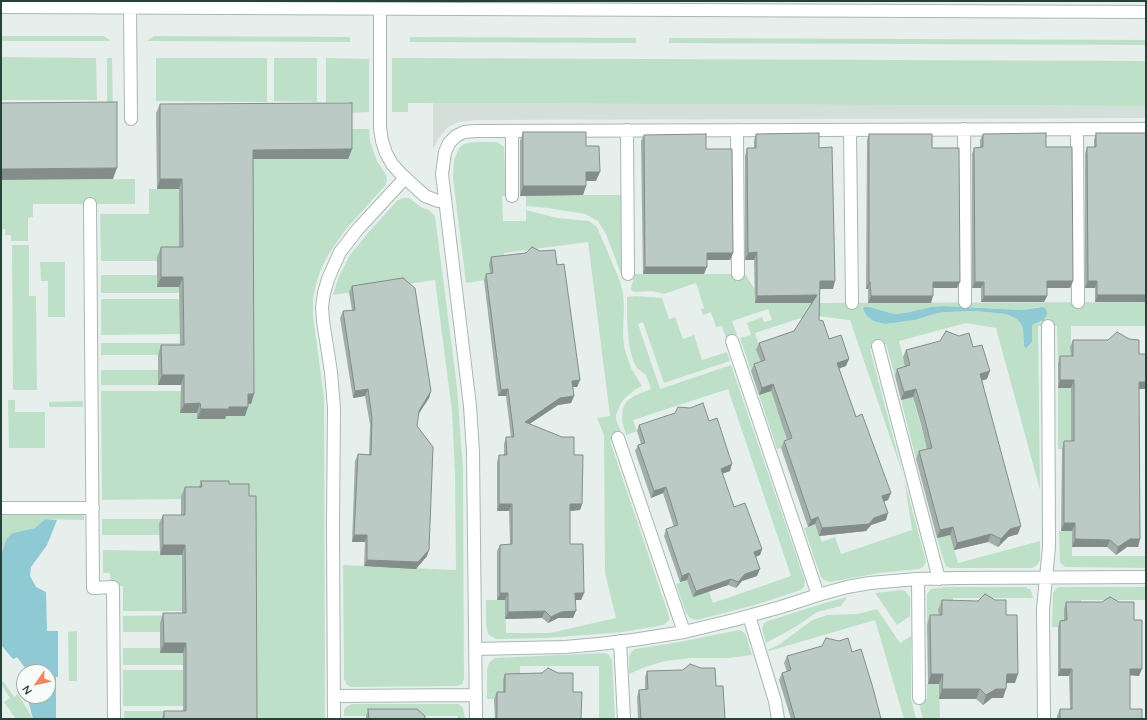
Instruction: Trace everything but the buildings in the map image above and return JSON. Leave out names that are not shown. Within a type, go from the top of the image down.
[{"type":"street","points":[[1,8],[380,9],[541,5],[1146,12]]},
{"type":"street","points":[[130,8],[131,119]]},
{"type":"street","points":[[380,9],[380,120],[382,141],[392,164],[405,178],[425,196],[438,201],[444,201]]},
{"type":"street","points":[[964,129],[965,302]]},
{"type":"street","points":[[1077,129],[1078,302]]},
{"type":"street","points":[[476,719],[473,452],[470,406],[444,201],[442,174],[442,162],[445,152],[449,143],[456,136],[464,132],[512,131],[1146,129]]},
{"type":"street","points":[[627,130],[628,274]]},
{"type":"street","points":[[737,130],[738,274]]},
{"type":"street","points":[[850,130],[852,303]]},
{"type":"street","points":[[512,131],[512,196]]},
{"type":"street","points":[[334,719],[334,408],[331,372],[322,307],[328,279],[340,252],[358,229],[405,178]]},
{"type":"street","points":[[90,204],[93,588],[113,587],[114,719]]},
{"type":"street","points":[[1044,719],[1043,609],[1049,547],[1048,326]]},
{"type":"street","points":[[732,341],[818,595]]},
{"type":"street","points":[[878,346],[940,578]]},
{"type":"street","points":[[618,438],[684,632]]},
{"type":"street","points":[[1,508],[93,508]]},
{"type":"street","points":[[475,649],[564,646],[620,641],[684,632],[749,616],[847,587],[870,583],[940,578],[1146,577]]},
{"type":"street","points":[[918,579],[919,698]]},
{"type":"street","points":[[749,616],[775,701],[778,719]]},
{"type":"street","points":[[620,641],[624,719]]},
{"type":"street","points":[[334,696],[476,695]]},
{"type":"shaded area","points":[[433,103],[1146,106],[1146,118],[476,120],[459,122],[448,127],[438,139],[433,150]]},
{"type":"green space","points":[[1,36],[104,36],[111,41],[1,41]]},
{"type":"green space","points":[[154,36],[350,37],[350,42],[147,41]]},
{"type":"green space","points":[[410,37],[636,38],[636,43],[410,42]]},
{"type":"green space","points":[[669,38],[1146,40],[1146,45],[669,43]]},
{"type":"green space","points":[[1,57],[96,58],[97,100],[1,100]]},
{"type":"green space","points":[[107,58],[112,58],[113,113],[107,113]]},
{"type":"green space","points":[[156,58],[267,58],[267,102],[156,101]]},
{"type":"green space","points":[[274,58],[317,58],[317,102],[274,101]]},
{"type":"green space","points":[[326,58],[369,59],[369,112],[348,113],[348,102],[326,102]]},
{"type":"green space","points":[[392,58],[1146,61],[1146,106],[408,103],[408,112],[392,112]]},
{"type":"green space","points":[[348,129],[369,129],[370,141],[377,161],[386,175],[387,180],[385,186],[346,229],[328,255],[321,269],[313,299],[313,316],[324,398],[325,719],[254,719],[182,496],[181,499],[102,500],[101,391],[185,391],[181,413],[197,413],[198,419],[225,419],[225,416],[245,416],[244,404],[251,404],[249,159]]},
{"type":"green space","points":[[474,142],[497,142],[504,147],[506,196],[502,196],[503,221],[526,221],[526,210],[557,218],[589,221],[597,227],[620,281],[624,307],[624,347],[631,368],[642,386],[636,389],[621,403],[616,415],[616,420],[623,436],[610,441],[669,616],[669,620],[664,625],[622,632],[547,638],[496,639],[488,634],[486,624],[486,600],[505,600],[506,633],[550,633],[616,618],[605,573],[604,435],[597,418],[610,416],[588,242],[504,253],[505,262],[491,279],[466,283],[453,178],[454,160],[459,148],[464,144]]},
{"type":"green space","points":[[135,179],[135,204],[33,204],[33,217],[28,218],[28,241],[11,241],[11,235],[5,235],[5,229],[3,229],[1,240],[1,180]]},
{"type":"green space","points":[[149,189],[183,189],[179,201],[179,216],[184,257],[158,257],[157,261],[101,261],[100,214],[149,214]]},
{"type":"green space","points":[[526,195],[621,195],[621,274],[606,234],[598,221],[585,214],[526,206]]},
{"type":"green space","points":[[409,198],[421,207],[429,210],[435,216],[457,387],[463,470],[464,679],[462,684],[457,686],[351,687],[347,685],[344,679],[343,565],[456,570],[455,475],[452,411],[435,280],[333,295],[338,279],[350,255],[398,200]]},
{"type":"green space","points":[[12,245],[29,245],[29,296],[36,296],[37,390],[13,390]]},
{"type":"green space","points":[[40,262],[65,262],[65,317],[48,317],[48,281],[41,281]]},
{"type":"green space","points":[[635,274],[745,274],[754,288],[818,303],[1146,302],[1146,326],[1071,326],[1071,364],[1058,364],[1057,326],[1038,326],[1040,490],[996,328],[966,323],[899,341],[907,373],[895,376],[886,344],[870,349],[904,477],[850,320],[810,315],[755,333],[760,348],[757,350],[763,367],[751,371],[740,338],[751,335],[747,323],[762,317],[764,322],[772,320],[768,309],[732,321],[737,334],[726,338],[722,326],[716,327],[711,312],[703,315],[701,309],[704,308],[696,283],[664,294],[653,291],[635,292],[632,291],[631,288]],"holes":[[[942,306],[1021,310],[1039,307],[1046,309],[1046,317],[1041,322],[1032,325],[1032,337],[1024,346],[1023,329],[1021,324],[1017,319],[1006,314],[975,311],[947,312],[938,313],[915,320],[885,324],[873,321],[866,315],[863,309],[896,314]]]},
{"type":"green space","points":[[101,275],[158,275],[184,287],[184,293],[101,293]]},
{"type":"green space","points":[[636,296],[662,298],[669,319],[675,317],[683,339],[694,335],[702,360],[727,352],[730,361],[664,383],[643,322],[638,324],[660,389],[731,365],[805,581],[804,587],[801,590],[755,605],[697,620],[690,618],[686,613],[676,584],[687,580],[709,592],[713,603],[791,576],[728,389],[633,420],[637,431],[626,435],[622,421],[623,408],[627,401],[634,396],[651,389],[646,375],[637,368],[633,361],[629,344],[627,297]]},
{"type":"green space","points":[[101,299],[180,299],[180,334],[101,335]]},
{"type":"green space","points":[[101,343],[185,343],[185,355],[101,355]]},
{"type":"green space","points":[[101,370],[158,370],[158,385],[101,385]]},
{"type":"green space","points":[[1058,388],[1071,388],[1071,449],[1058,449]]},
{"type":"green space","points":[[771,391],[776,408],[789,426],[783,428],[789,446],[777,449],[759,395]]},
{"type":"green space","points":[[913,397],[929,455],[916,459],[901,400]]},
{"type":"green space","points":[[8,400],[15,400],[15,412],[45,412],[45,448],[9,448]]},
{"type":"green space","points":[[83,401],[83,407],[49,407],[49,402]]},
{"type":"green space","points":[[904,479],[926,562],[923,567],[919,569],[879,573],[830,582],[821,577],[804,528],[815,524],[822,542],[835,537],[841,554],[912,530]]},
{"type":"green space","points":[[1,514],[84,514],[84,520],[45,519],[35,528],[13,533],[7,538],[1,555]]},
{"type":"green space","points":[[102,519],[186,519],[160,524],[159,535],[102,535]]},
{"type":"green space","points":[[1059,531],[1072,531],[1072,556],[1146,556],[1146,568],[1065,567],[1060,562]]},
{"type":"green space","points":[[950,535],[958,563],[1040,541],[1040,560],[1037,565],[1032,568],[950,568],[946,566],[937,538]]},
{"type":"green space","points":[[103,550],[159,551],[160,555],[186,555],[198,594],[182,595],[182,611],[123,611],[123,586],[111,586],[110,573],[103,573]]},
{"type":"green space","points":[[945,587],[1026,587],[1031,590],[1033,598],[953,598],[953,610],[939,625],[927,625],[927,594],[931,589]]},
{"type":"green space","points":[[1146,587],[1146,600],[1081,600],[1081,609],[1064,627],[1052,627],[1053,593],[1056,588]]},
{"type":"green space","points":[[901,590],[905,591],[910,597],[910,616],[897,625],[875,593]]},
{"type":"green space","points":[[847,597],[841,606],[817,612],[797,626],[766,643],[762,629],[764,623]]},
{"type":"green space","points":[[877,609],[900,643],[911,636],[911,699],[916,719],[904,719],[875,620],[769,651],[768,650],[780,644],[811,621],[818,618],[827,615],[857,614]]},
{"type":"green space","points":[[186,615],[160,632],[123,632],[123,616]]},
{"type":"green space","points":[[739,630],[746,635],[752,655],[729,658],[691,658],[666,661],[648,666],[629,674],[629,657],[631,652],[635,649]]},
{"type":"green space","points":[[77,631],[77,681],[69,681],[68,632]]},
{"type":"green space","points":[[123,648],[160,648],[161,653],[187,653],[187,665],[123,665]]},
{"type":"green space","points":[[608,654],[612,660],[615,719],[599,719],[599,666],[520,666],[520,680],[503,699],[487,699],[487,669],[489,663],[495,658]]},
{"type":"green space","points":[[123,670],[183,670],[183,681],[199,681],[199,692],[183,692],[183,706],[123,706]]},
{"type":"green space","points":[[3,681],[14,697],[16,696],[16,704],[24,704],[33,719],[16,719],[4,702],[10,698],[1,684]]},
{"type":"green space","points":[[927,684],[939,684],[940,718],[1034,719],[923,719],[919,698],[927,699]]},
{"type":"green space","points":[[352,704],[459,704],[463,708],[465,719],[458,719],[457,716],[344,716],[344,710],[346,707]]},
{"type":"green space","points":[[124,711],[187,711],[187,719],[124,719]]},
{"type":"water","points":[[942,306],[1021,310],[1043,307],[1046,309],[1047,314],[1044,320],[1032,325],[1032,342],[1026,348],[1024,346],[1023,329],[1021,324],[1017,319],[1006,314],[975,311],[947,312],[938,313],[915,320],[885,324],[873,321],[866,315],[863,309],[864,307],[869,307],[896,314]]},
{"type":"water","points":[[45,519],[57,520],[47,545],[31,567],[30,576],[36,587],[46,592],[47,631],[58,631],[58,677],[56,677],[56,664],[22,664],[17,657],[13,659],[1,645],[1,555],[7,538],[13,533],[35,528]]},
{"type":"water","points":[[29,704],[56,704],[56,719],[33,719]]}]
